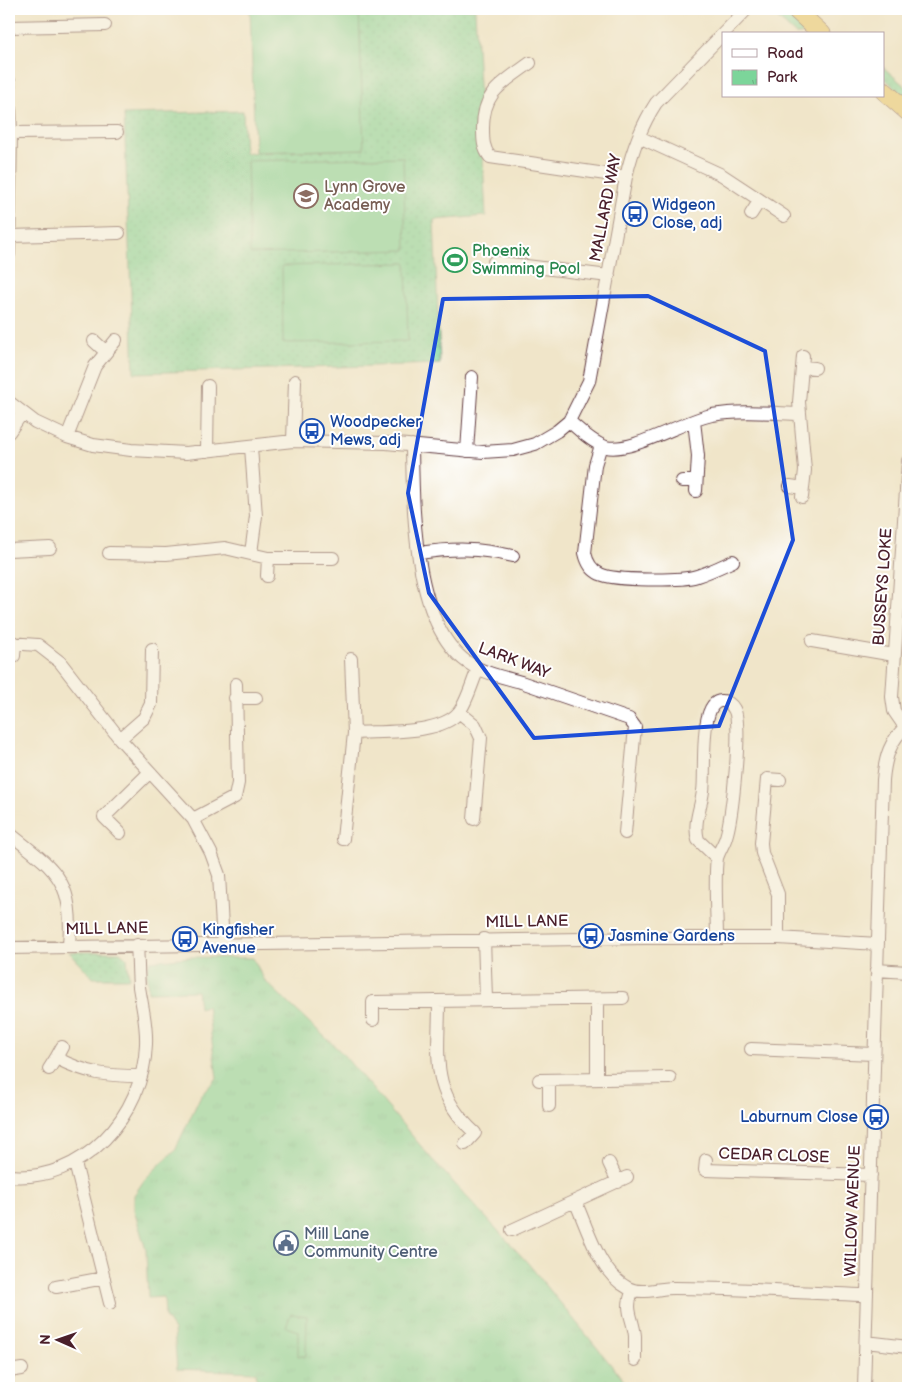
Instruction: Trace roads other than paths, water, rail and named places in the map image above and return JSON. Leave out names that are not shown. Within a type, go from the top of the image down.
[{"type":"highway","points":[[795,9],[820,32]]},
{"type":"highway","points":[[884,91],[908,112]]},
{"type":"street","name":"MALLARD WAY","points":[[725,32],[748,9]]},
{"type":"street","points":[[9,27],[105,25]]},
{"type":"street","name":"MALLARD WAY","points":[[9,402],[22,413],[67,437],[93,445],[131,450],[186,453],[292,442],[412,445],[467,451],[513,450],[536,444],[558,431],[569,420],[589,381],[626,177],[646,119],[656,103],[722,36]]},
{"type":"street","points":[[530,63],[493,90],[487,100],[483,114],[483,142],[485,151],[490,157],[626,177]]},
{"type":"street","points":[[9,81],[11,133],[9,254]]},
{"type":"street","points":[[11,133],[117,132]]},
{"type":"street","points":[[639,137],[722,175],[784,216]]},
{"type":"street","points":[[751,214],[760,200]]},
{"type":"street","points":[[10,236],[119,233]]},
{"type":"street","points":[[494,262],[609,276]]},
{"type":"street","points":[[67,437],[96,366],[116,340]]},
{"type":"street","points":[[94,341],[106,352]]},
{"type":"street","points":[[790,486],[803,493],[805,470],[800,414],[802,362],[816,368]]},
{"type":"street","points":[[467,451],[472,377]]},
{"type":"street","points":[[292,442],[295,381]]},
{"type":"street","points":[[208,386],[208,451]]},
{"type":"street","points":[[569,420],[601,445],[619,448],[694,421],[740,411],[800,414]]},
{"type":"street","points":[[9,432],[22,413]]},
{"type":"street","points":[[682,481],[696,486],[698,456],[694,421]]},
{"type":"street","name":"LARK WAY","points":[[412,445],[414,518],[418,553],[432,612],[440,632],[452,649],[478,669],[628,719],[635,727],[625,833]]},
{"type":"street","points":[[601,445],[595,465],[585,553],[587,562],[593,569],[611,577],[680,580],[697,577],[733,561]]},
{"type":"street","points":[[250,447],[256,516],[251,553]]},
{"type":"street","name":"BUSSEYS LOKE","points":[[907,726],[894,711],[892,701],[908,461]]},
{"type":"street","points":[[9,550],[50,548]]},
{"type":"street","points":[[109,553],[166,554],[225,548],[268,558],[333,558]]},
{"type":"street","points":[[418,553],[456,548],[482,549],[512,556]]},
{"type":"street","points":[[267,576],[268,558]]},
{"type":"street","name":"BUSSEYS LOKE","points":[[812,641],[894,655]]},
{"type":"street","points":[[12,647],[38,645],[60,662],[120,739],[194,818],[211,853],[219,876],[223,944]]},
{"type":"street","points":[[120,739],[144,718],[151,704],[152,649]]},
{"type":"street","points":[[343,839],[354,733],[351,659]]},
{"type":"street","points":[[354,733],[425,728],[441,724],[459,712],[478,669]]},
{"type":"street","points":[[194,818],[235,797],[238,783],[236,691],[256,698]]},
{"type":"street","points":[[717,858],[698,840],[696,832],[703,791],[706,723],[709,709],[714,703],[723,700],[730,703],[738,716],[733,802],[726,837],[717,858],[717,938]]},
{"type":"street","points":[[459,712],[475,725],[480,738],[474,819]]},
{"type":"street","points":[[878,944],[884,763],[895,738],[907,726]]},
{"type":"street","points":[[120,834],[104,817],[150,772]]},
{"type":"street","points":[[778,938],[778,894],[762,854],[761,843],[766,779],[780,780]]},
{"type":"street","points":[[9,833],[49,864],[62,882],[70,904],[69,946]]},
{"type":"street","name":"MILL LANE","points":[[9,948],[431,942],[484,939],[778,938],[878,944]]},
{"type":"street","points":[[484,939],[486,999]]},
{"type":"street","name":"WILLOW AVENUE","points":[[864,1388],[878,944]]},
{"type":"street","points":[[9,1176],[27,1178],[75,1163],[94,1150],[120,1122],[134,1101],[141,1076],[146,1045],[137,945]]},
{"type":"street","points":[[876,970],[908,972]]},
{"type":"street","points":[[373,1020],[373,1002],[623,998]]},
{"type":"street","points":[[597,999],[597,1078]]},
{"type":"street","points":[[439,1000],[440,1081],[449,1104],[480,1133],[466,1144]]},
{"type":"street","points":[[751,1050],[874,1054]]},
{"type":"street","points":[[56,1058],[78,1069],[105,1076],[141,1076]]},
{"type":"street","points":[[549,1106],[544,1080],[667,1077]]},
{"type":"street","points":[[512,1230],[622,1179],[609,1162]]},
{"type":"street","points":[[75,1163],[110,1303]]},
{"type":"street","name":"CEDAR CLOSE","points":[[705,1170],[871,1174]]},
{"type":"street","points":[[575,1202],[602,1260],[619,1282],[633,1290],[671,1288],[867,1295]]},
{"type":"street","points":[[56,1287],[104,1278]]},
{"type":"street","points":[[633,1290],[629,1298],[628,1312],[634,1334],[635,1360]]},
{"type":"street","points":[[866,1342],[908,1347]]},
{"type":"street","points":[[9,1371],[22,1369]]},
{"type":"place","name":"Lynn Grove Academy","points":[[306,196]]},
{"type":"place","name":"Widgeon Close, adj","points":[[635,214]]},
{"type":"place","name":"Phoenix Swimming Pool","points":[[455,260]]},
{"type":"place","name":"Woodpecker Mews, adj","points":[[312,431]]},
{"type":"place","name":"Jasmine Gardens","points":[[591,936]]},
{"type":"place","name":"Kingfisher Avenue","points":[[185,939]]},
{"type":"place","name":"Laburnum Close","points":[[876,1117]]},
{"type":"place","name":"Mill Lane Community Centre","points":[[286,1243]]}]
